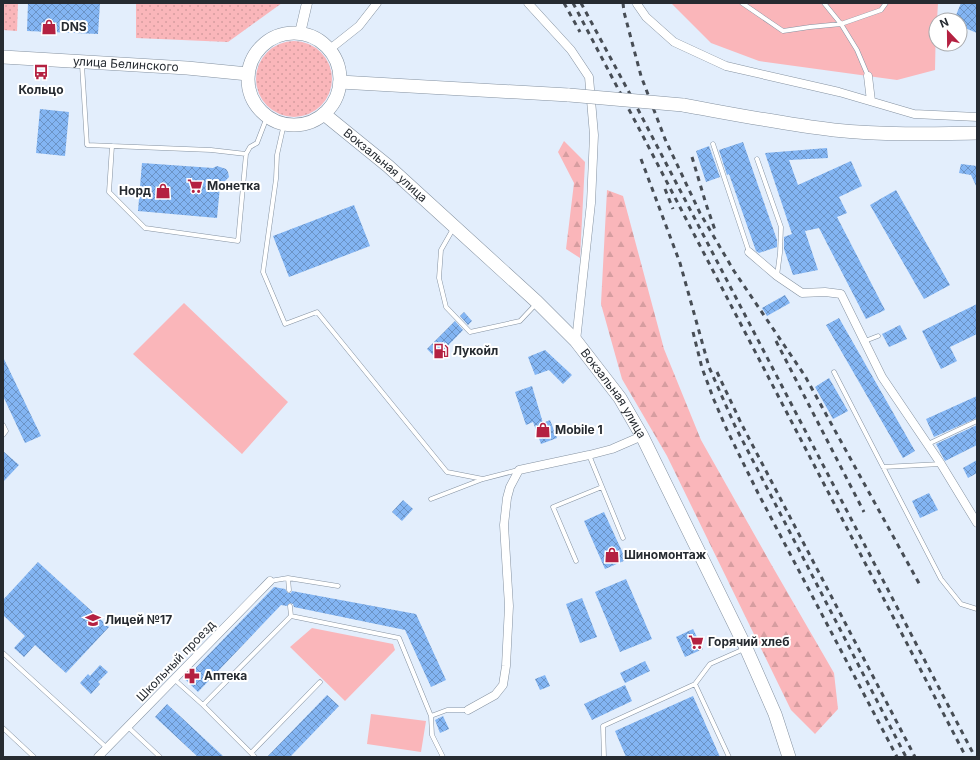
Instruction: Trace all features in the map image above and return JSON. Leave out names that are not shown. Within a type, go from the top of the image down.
[{"type":"main road","points":[[300,33],[313,37],[330,49],[339,68],[340,82],[332,104],[324,114],[315,120],[299,124],[284,124],[267,117],[259,109],[250,94],[248,74],[256,51],[261,46],[277,36],[300,33]]},
{"type":"main road","name":"улица Белинского","points":[[3,57],[187,68],[248,74]]},
{"type":"main road","points":[[340,82],[569,95],[683,105],[834,130],[887,133],[977,133]]},
{"type":"main road","name":"Вокзальная улица","points":[[324,114],[388,166],[537,302],[576,341],[620,398],[642,436],[746,648],[775,714],[789,757]]},
{"type":"street","points":[[300,33],[307,3]]},
{"type":"street","points":[[330,49],[359,26],[377,3]]},
{"type":"street","points":[[528,3],[571,50],[589,77],[594,135],[591,202],[576,341]]},
{"type":"street","points":[[637,4],[646,17],[674,42],[726,66],[839,92],[914,114],[977,117]]},
{"type":"street","points":[[868,76],[871,101]]},
{"type":"street","points":[[748,252],[802,294],[825,292],[841,294],[882,377],[928,444],[977,523]]},
{"type":"street","points":[[468,710],[495,694],[503,685],[506,666],[509,606],[504,525],[507,498],[510,487],[519,470],[589,455],[642,436]]},
{"type":"street","name":"Школьный проезд","points":[[98,757],[175,680],[270,581]]},
{"type":"lane","points":[[742,3],[783,31],[841,24],[881,10],[886,3]]},
{"type":"lane","points":[[824,3],[841,24],[857,50],[868,76]]},
{"type":"lane","points":[[82,62],[87,145],[211,150],[246,154]]},
{"type":"lane","points":[[112,146],[109,192],[145,228],[238,241],[246,154],[250,147],[256,143],[267,117]]},
{"type":"lane","points":[[284,124],[277,155],[276,179],[263,272],[285,324],[317,312],[447,472],[482,479]]},
{"type":"lane","points":[[713,144],[748,252]]},
{"type":"lane","points":[[757,159],[781,227],[777,276]]},
{"type":"lane","points":[[454,227],[441,250],[439,278],[446,307],[470,332],[520,321],[537,302]]},
{"type":"lane","points":[[865,341],[878,336]]},
{"type":"lane","points":[[834,372],[941,579],[960,604],[977,608]]},
{"type":"lane","points":[[928,444],[977,421]]},
{"type":"lane","points":[[3,425],[6,431],[3,435]]},
{"type":"lane","points":[[589,455],[623,538]]},
{"type":"lane","points":[[884,467],[941,464]]},
{"type":"lane","points":[[431,499],[482,479],[519,470]]},
{"type":"lane","points":[[576,561],[553,507],[602,487]]},
{"type":"lane","points":[[270,581],[288,578],[338,586]]},
{"type":"lane","points":[[288,578],[289,590]]},
{"type":"lane","points":[[290,606],[291,616]]},
{"type":"lane","points":[[203,705],[291,616]]},
{"type":"lane","points":[[291,616],[399,638],[431,716],[432,735],[442,757]]},
{"type":"lane","points":[[604,757],[603,726],[695,684],[710,664],[746,648]]},
{"type":"lane","points":[[3,653],[107,748]]},
{"type":"lane","points":[[175,680],[203,705],[255,757]]},
{"type":"lane","points":[[251,753],[320,682]]},
{"type":"lane","points":[[695,684],[728,757]]},
{"type":"lane","points":[[431,716],[447,710],[468,710]]},
{"type":"lane","points":[[128,727],[160,757]]},
{"type":"lane","points":[[3,728],[34,757]]},
{"type":"green space","points":[[3,3],[18,3],[17,31],[3,30]]},
{"type":"green space","points":[[136,3],[282,3],[228,42],[136,38]]},
{"type":"green space","points":[[671,3],[938,3],[937,12],[928,12],[928,52],[935,52],[935,70],[897,80],[759,61],[711,43]]},
{"type":"green space","points":[[294,41],[309,44],[321,52],[329,64],[332,79],[329,94],[321,106],[309,114],[294,117],[279,114],[267,106],[259,94],[256,79],[259,64],[267,52],[279,44]]},
{"type":"green space","points":[[564,141],[585,162],[580,258],[566,249],[574,183],[558,152]]},
{"type":"green space","points":[[607,190],[623,196],[664,349],[701,440],[834,673],[838,709],[815,734],[791,710],[667,456],[622,379],[601,304]]},
{"type":"green space","points":[[184,303],[288,402],[242,454],[133,354]]},
{"type":"green space","points":[[312,628],[393,644],[395,650],[345,701],[290,647]]},
{"type":"green space","points":[[371,714],[426,721],[421,752],[367,744]]},
{"type":"building","points":[[28,3],[100,3],[98,34],[27,31]]},
{"type":"building","points":[[961,3],[977,3],[977,33],[968,29],[968,12],[957,12]]},
{"type":"building","points":[[40,109],[69,112],[65,156],[36,153]]},
{"type":"building","points":[[743,142],[777,240],[777,247],[759,253],[756,251],[719,150]]},
{"type":"building","points":[[709,146],[720,177],[706,182],[696,151]]},
{"type":"building","points":[[827,148],[828,158],[789,160],[798,185],[851,161],[862,186],[839,197],[847,213],[837,217],[885,310],[866,319],[819,228],[805,231],[818,270],[793,275],[784,249],[784,237],[792,234],[765,153]]},
{"type":"building","points":[[142,163],[213,168],[217,166],[226,169],[229,177],[220,186],[217,218],[138,211]]},
{"type":"building","points":[[961,164],[977,166],[977,188],[971,175],[959,173]]},
{"type":"building","points":[[896,190],[950,285],[924,299],[870,205]]},
{"type":"building","points":[[354,205],[370,246],[289,277],[273,236]]},
{"type":"building","points":[[785,295],[790,303],[767,316],[762,308]]},
{"type":"building","points":[[977,304],[977,334],[950,347],[957,361],[941,369],[922,331]]},
{"type":"building","points":[[464,312],[472,321],[468,325],[460,316]]},
{"type":"building","points":[[839,318],[915,451],[903,458],[826,325]]},
{"type":"building","points":[[455,321],[463,330],[436,358],[427,349]]},
{"type":"building","points":[[900,325],[907,339],[889,347],[882,334]]},
{"type":"building","points":[[545,350],[572,375],[563,384],[549,370],[535,375],[528,357]]},
{"type":"building","points":[[3,357],[41,436],[25,443],[3,396]]},
{"type":"building","points":[[829,378],[848,411],[833,419],[815,387]]},
{"type":"building","points":[[532,386],[543,423],[550,420],[557,438],[541,444],[533,422],[526,425],[515,392]]},
{"type":"building","points":[[977,396],[977,418],[934,437],[926,419]]},
{"type":"building","points":[[977,425],[977,445],[945,461],[936,444]]},
{"type":"building","points":[[3,451],[19,465],[3,482]]},
{"type":"building","points":[[977,460],[977,473],[968,478],[963,468]]},
{"type":"building","points":[[929,493],[938,510],[920,518],[912,501]]},
{"type":"building","points":[[403,500],[413,509],[402,521],[392,512]]},
{"type":"building","points":[[604,512],[626,560],[605,569],[584,521]]},
{"type":"building","points":[[38,562],[109,627],[66,673],[35,645],[24,657],[14,648],[25,636],[3,615],[3,600]]},
{"type":"building","points":[[626,579],[652,639],[620,652],[595,592]]},
{"type":"building","points":[[274,587],[285,589],[288,593],[291,593],[292,591],[416,614],[446,680],[431,687],[405,630],[294,607],[293,604],[290,603],[287,606],[281,605],[198,692],[185,679]]},
{"type":"building","points":[[582,598],[597,637],[580,643],[566,604]]},
{"type":"building","points":[[693,629],[703,649],[685,657],[676,637]]},
{"type":"building","points":[[645,661],[650,671],[625,683],[620,673]]},
{"type":"building","points":[[100,665],[108,672],[98,682],[100,684],[91,694],[80,683],[88,674],[90,676]]},
{"type":"building","points":[[545,675],[550,686],[540,690],[535,679]]},
{"type":"building","points":[[625,685],[632,701],[592,720],[584,704]]},
{"type":"building","points":[[327,695],[339,706],[290,757],[267,757]]},
{"type":"building","points":[[693,696],[720,757],[626,757],[615,731]]},
{"type":"building","points":[[167,704],[224,757],[198,757],[155,717]]},
{"type":"building","points":[[443,716],[449,729],[440,733],[435,720]]},
{"type":"railway","points":[[564,3],[580,32]]},
{"type":"railway","points":[[573,3],[966,757]]},
{"type":"railway","points":[[581,3],[631,96],[975,757]]},
{"type":"railway","points":[[623,3],[641,76],[665,139],[700,213],[734,271],[805,376],[921,587]]},
{"type":"railway","points":[[692,157],[716,233]]},
{"type":"railway","points":[[641,159],[680,263],[709,367],[735,426],[906,757]]},
{"type":"railway","points":[[665,189],[673,209]]},
{"type":"railway","points":[[693,332],[702,368],[727,430],[758,493],[897,757]]},
{"type":"railway","points":[[776,341],[864,512]]},
{"type":"railway","points":[[717,372],[741,423],[915,757]]},
{"type":"place","name":"DNS","points":[[49,27]]},
{"type":"place","name":"Кольцо","points":[[41,72]]},
{"type":"place","name":"Монетка","points":[[195,186]]},
{"type":"place","name":"Норд","points":[[163,191]]},
{"type":"place","name":"Лукойл","points":[[441,351]]},
{"type":"place","name":"Mobile 1","points":[[543,430]]},
{"type":"place","name":"Шиномонтаж","points":[[612,555]]},
{"type":"place","name":"Лицей №17","points":[[93,620]]},
{"type":"place","name":"Горячий хлеб","points":[[696,642]]},
{"type":"place","name":"Аптека","points":[[192,676]]}]
